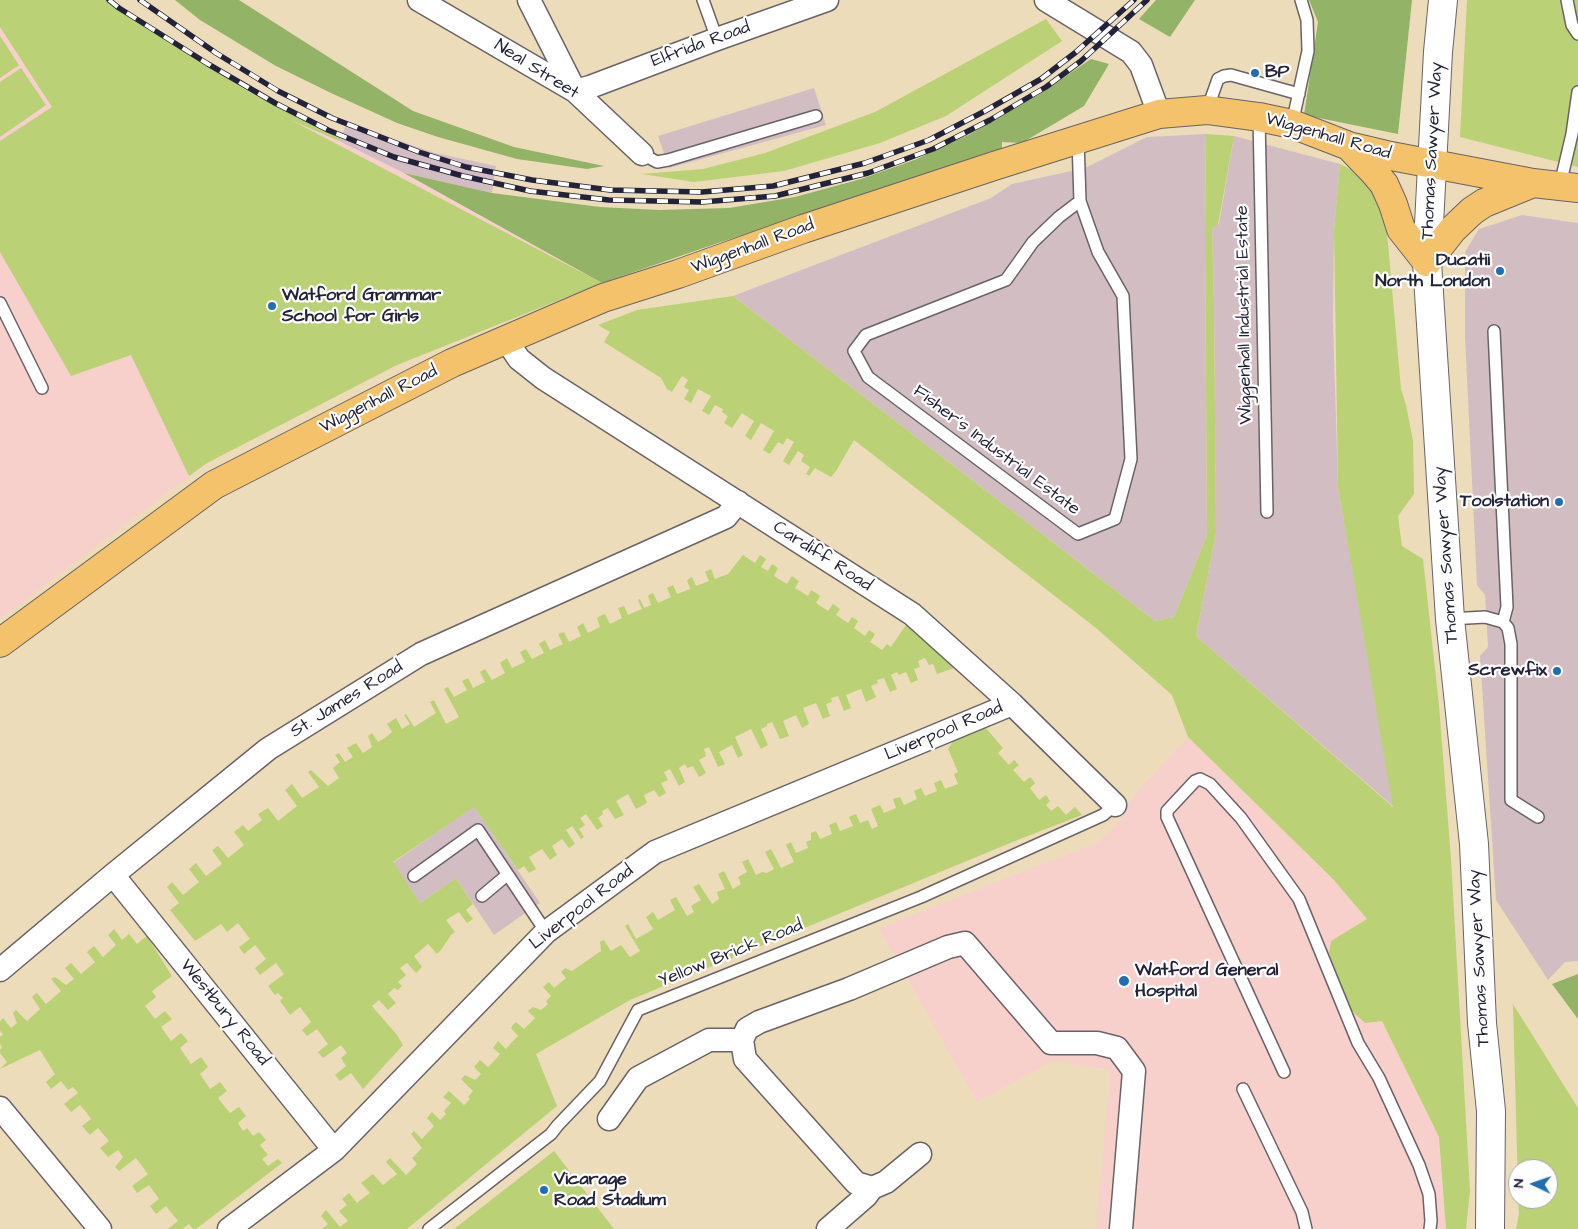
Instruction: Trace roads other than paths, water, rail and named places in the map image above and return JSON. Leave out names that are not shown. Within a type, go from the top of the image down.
[{"type":"main road","name":"Wiggenhall Road","points":[[0,643],[214,484],[452,363],[603,298],[678,274],[803,229],[1159,114],[1207,110],[1259,117],[1292,124],[1349,146],[1533,183],[1569,187]]},
{"type":"main road","points":[[1349,146],[1384,184],[1394,204],[1402,229],[1427,262],[1454,228],[1472,211],[1484,203],[1533,183]]},
{"type":"street","name":"Neal Street","points":[[419,0],[574,91],[642,154]]},
{"type":"street","points":[[529,0],[574,91]]},
{"type":"street","name":"Elfrida Road","points":[[574,91],[590,87],[827,0]]},
{"type":"street","points":[[1046,0],[1131,52],[1141,65],[1159,114]]},
{"type":"street","name":"Thomas Sawyer Way","points":[[1443,0],[1438,52],[1427,262],[1450,619],[1474,844],[1482,1023],[1491,1111],[1490,1229]]},
{"type":"street","name":"Cardiff Road","points":[[506,340],[519,359],[543,378],[912,614],[1012,704],[1115,805]]},
{"type":"street","name":"St. James Road","points":[[0,970],[268,749],[421,654],[726,517],[738,502]]},
{"type":"street","name":"Liverpool Road","points":[[229,1229],[334,1150],[546,932],[655,852],[1012,704]]},
{"type":"street","name":"Westbury Road","points":[[113,875],[334,1150]]},
{"type":"street","points":[[872,1188],[856,1183],[745,1059],[742,1040],[748,1029],[759,1022],[850,989],[948,947],[965,943],[1051,1042],[1096,1043],[1117,1048],[1134,1072],[1137,1115],[1121,1229]]},
{"type":"street","points":[[609,1119],[638,1078],[709,1040],[742,1040]]},
{"type":"street","points":[[0,1109],[100,1229]]},
{"type":"street","points":[[828,1229],[866,1196],[872,1188],[886,1182],[920,1154]]},
{"type":"lane","points":[[703,0],[717,39]]},
{"type":"lane","points":[[1292,124],[1308,51],[1307,20],[1301,0]]},
{"type":"lane","points":[[1567,0],[1572,25],[1578,34]]},
{"type":"lane","points":[[1207,110],[1218,79],[1224,76],[1231,75],[1299,94]]},
{"type":"lane","points":[[1569,187],[1572,134],[1578,92]]},
{"type":"lane","points":[[642,154],[657,162],[668,160],[816,116]]},
{"type":"lane","name":"Wiggenhall Industrial Estate","points":[[1259,117],[1267,512]]},
{"type":"lane","name":"Fisher's Industrial Estate","points":[[1078,140],[1080,202],[1098,252],[1123,296],[1132,459],[1115,519],[1078,534],[868,377],[854,351],[866,335],[1006,280],[1033,242],[1059,217],[1080,202]]},
{"type":"lane","points":[[0,304],[42,388]]},
{"type":"lane","points":[[1494,331],[1507,607],[1502,622]]},
{"type":"lane","points":[[1450,619],[1485,617],[1502,622],[1508,628],[1511,644],[1511,800],[1538,817]]},
{"type":"lane","points":[[1284,1072],[1167,818],[1167,811],[1195,781],[1200,779],[1210,784],[1241,818],[1299,899],[1358,1042],[1379,1078],[1419,1165],[1429,1194],[1430,1229]]},
{"type":"lane","name":"Yellow Brick Road","points":[[429,1229],[551,1134],[600,1080],[638,1010],[921,897],[1103,815],[1115,805]]},
{"type":"lane","points":[[414,876],[478,830],[546,932]]},
{"type":"lane","points":[[482,896],[507,875]]},
{"type":"lane","points":[[1242,1089],[1302,1212],[1306,1229]]},
{"type":"railway","points":[[109,0],[208,64],[275,103],[328,130],[394,157],[463,176],[530,191],[609,200],[702,202],[775,196],[868,173],[933,149],[990,120],[1046,87],[1081,61],[1147,0]]},
{"type":"railway","points":[[140,0],[216,53],[278,91],[332,118],[419,152],[466,167],[532,180],[610,190],[702,192],[773,186],[865,163],[929,140],[1041,79],[1076,52],[1134,0]]},
{"type":"place","name":"BP","points":[[1255,73]]},
{"type":"place","name":"Ducatii North London","points":[[1500,271]]},
{"type":"place","name":"Watford Grammar School for Girls","points":[[272,306]]},
{"type":"place","name":"Toolstation","points":[[1559,502]]},
{"type":"place","name":"Screwfix","points":[[1557,671]]},
{"type":"place","name":"Watford General Hospital","points":[[1124,981]]},
{"type":"place","name":"Vicarage Road Stadium","points":[[544,1190]]}]
